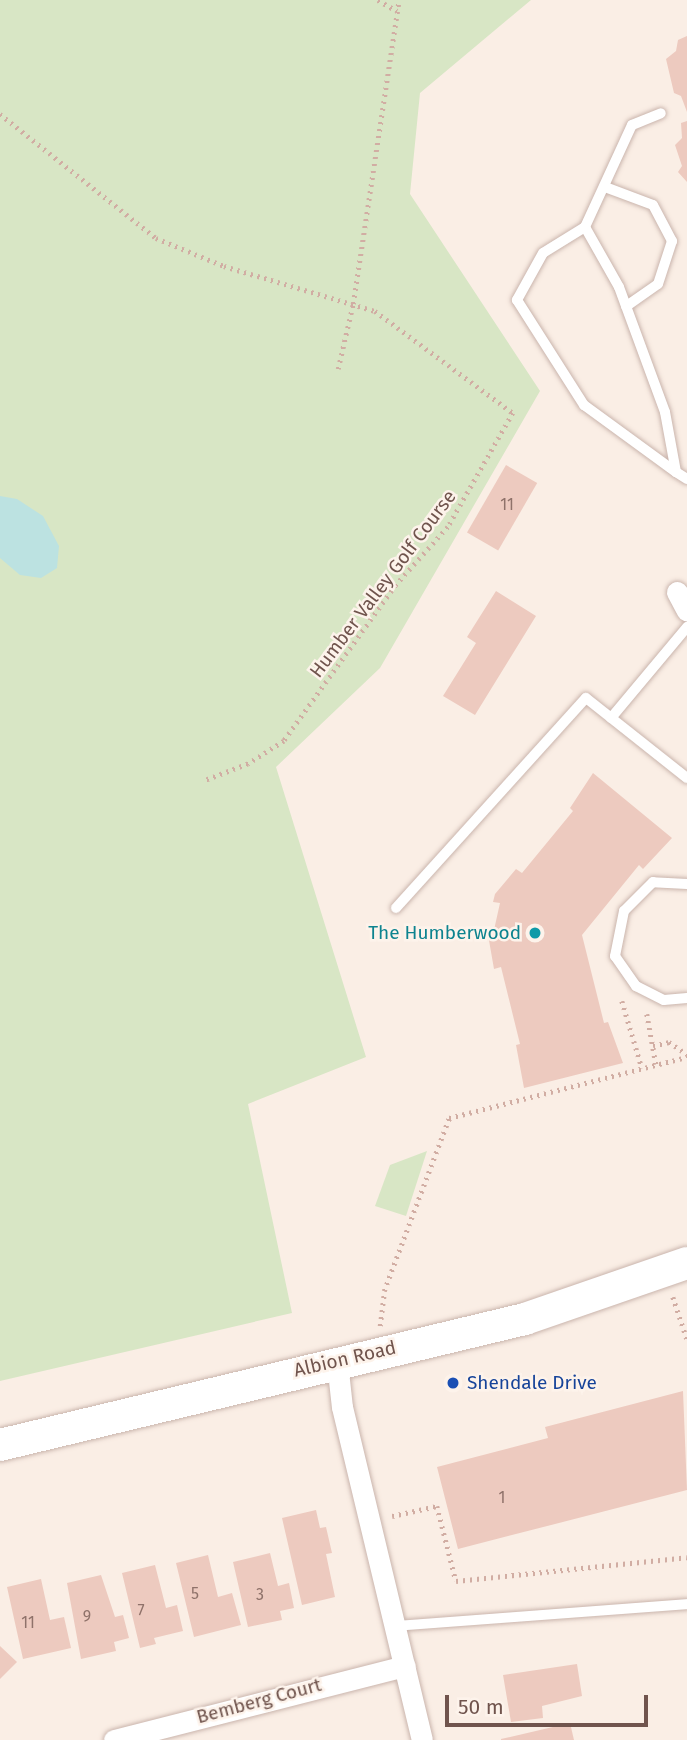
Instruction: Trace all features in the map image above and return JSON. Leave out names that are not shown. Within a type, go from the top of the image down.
[{"type":"main road","name":"Albion Road","points":[[0,1445],[377,1351],[525,1318],[675,1267]]},
{"type":"street","points":[[682,592],[687,611]]},
{"type":"street","points":[[337,1362],[342,1407],[422,1740]]},
{"type":"street","name":"Bemberg Court","points":[[114,1740],[405,1666]]},
{"type":"lane","points":[[661,113],[632,125],[585,227],[543,253],[517,300],[584,405],[687,479]]},
{"type":"lane","points":[[605,187],[653,205],[672,241],[658,284],[626,306]]},
{"type":"lane","points":[[585,227],[626,306],[665,412],[676,472]]},
{"type":"lane","points":[[611,718],[687,626]]},
{"type":"lane","points":[[396,908],[586,698],[687,778]]},
{"type":"lane","points":[[687,884],[653,882],[624,911],[615,956],[635,986],[664,1000],[687,998]]},
{"type":"lane","points":[[394,1626],[687,1604]]},
{"type":"path","points":[[378,0],[397,11]]},
{"type":"path","points":[[338,369],[353,304],[399,0]]},
{"type":"path","name":"Humber Valley Golf Course","points":[[0,114],[156,238],[224,266],[374,311],[513,413],[448,527],[396,585],[284,741],[248,764],[206,780]]},
{"type":"path","points":[[622,1001],[642,1068]]},
{"type":"path","points":[[647,1014],[656,1065]]},
{"type":"path","points":[[653,1046],[669,1042],[687,1055]]},
{"type":"path","points":[[377,1351],[384,1292],[449,1118],[687,1055]]},
{"type":"path","points":[[675,1267],[687,1339]]},
{"type":"path","points":[[369,1522],[437,1506],[456,1581],[687,1557]]},
{"type":"green space","points":[[0,0],[531,0],[420,93],[410,194],[540,391],[380,668],[276,767],[366,1057],[248,1104],[292,1313],[0,1381]]},
{"type":"green space","points":[[427,1151],[406,1216],[375,1206],[390,1165]]},
{"type":"water","points":[[0,496],[17,499],[43,516],[59,546],[57,568],[41,578],[20,575],[0,558]]},
{"type":"building","points":[[687,36],[687,112],[681,96],[674,93],[666,59],[676,51],[678,40]]},
{"type":"building","points":[[687,121],[687,182],[678,172],[682,166],[675,145],[682,138],[681,123]]},
{"type":"building","points":[[506,465],[537,483],[498,551],[467,533]]},
{"type":"building","points":[[496,591],[536,616],[475,715],[443,696],[476,643],[467,637]]},
{"type":"building","name":"The Humberwood","points":[[593,773],[672,838],[643,869],[639,865],[582,935],[604,1023],[608,1022],[623,1063],[524,1088],[516,1045],[520,1044],[501,967],[494,969],[487,929],[494,930],[500,903],[493,902],[495,894],[516,869],[522,873],[573,811],[570,808]]},
{"type":"building","points":[[683,1391],[687,1490],[458,1549],[437,1467],[548,1438],[545,1427]]},
{"type":"building","points":[[316,1510],[320,1528],[326,1527],[332,1553],[326,1554],[335,1597],[302,1605],[282,1518]]},
{"type":"building","points":[[270,1553],[278,1586],[289,1583],[294,1608],[280,1611],[282,1620],[248,1627],[233,1562]]},
{"type":"building","points":[[208,1555],[218,1597],[232,1593],[241,1625],[194,1637],[176,1563]]},
{"type":"building","points":[[155,1565],[166,1608],[177,1605],[183,1631],[154,1638],[156,1644],[140,1648],[122,1573]]},
{"type":"building","points":[[101,1575],[115,1617],[123,1615],[129,1638],[114,1642],[116,1651],[81,1659],[67,1583]]},
{"type":"building","points":[[41,1579],[50,1620],[64,1617],[71,1648],[23,1659],[7,1587]]},
{"type":"building","points":[[0,1646],[17,1662],[0,1679]]},
{"type":"building","points":[[577,1664],[582,1696],[542,1706],[543,1718],[511,1722],[503,1675]]},
{"type":"building","points":[[570,1723],[574,1740],[501,1740],[501,1739]]},
{"type":"place","name":"The Humberwood","points":[[535,933]]},
{"type":"place","name":"Shendale Drive","points":[[453,1383]]}]
